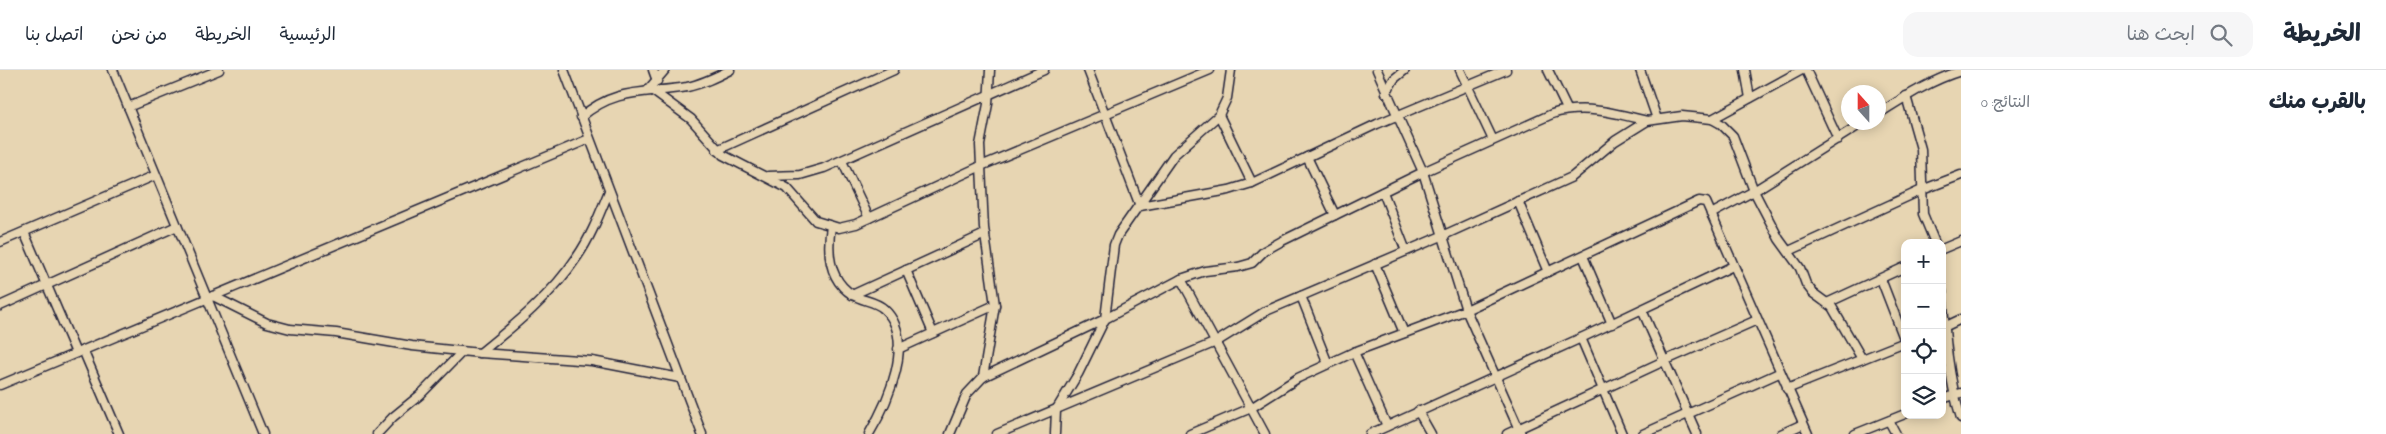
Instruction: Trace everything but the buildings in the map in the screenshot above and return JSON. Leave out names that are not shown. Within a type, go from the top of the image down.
[{"type":"street","points":[[113,70],[177,226],[210,297],[263,434]]},
{"type":"street","points":[[128,107],[219,70]]},
{"type":"street","points":[[564,70],[702,434]]},
{"type":"street","points":[[653,70],[656,81]]},
{"type":"street","points":[[650,91],[666,70]]},
{"type":"street","points":[[581,117],[607,99],[695,85],[730,70]]},
{"type":"street","points":[[717,150],[894,70]]},
{"type":"street","points":[[983,377],[995,305],[985,234],[980,139],[989,94],[990,70]]},
{"type":"street","points":[[761,175],[800,175],[842,161],[1044,70]]},
{"type":"street","points":[[1088,70],[1140,206]]},
{"type":"street","points":[[650,91],[691,119],[717,150],[732,161],[787,188],[811,216],[831,226],[846,227],[982,166],[1210,70]]},
{"type":"street","points":[[1055,434],[1056,410],[1075,379],[1105,319],[1114,245],[1118,235],[1174,155],[1219,115],[1227,98],[1231,70]]},
{"type":"street","points":[[1377,70],[1422,172],[1444,236],[1466,310],[1494,377],[1520,432]]},
{"type":"street","points":[[1386,93],[1394,79],[1405,70]]},
{"type":"street","points":[[1460,70],[1493,140]]},
{"type":"street","points":[[1140,206],[1229,190],[1252,183],[1397,116],[1506,70]]},
{"type":"street","points":[[1548,70],[1568,109]]},
{"type":"street","points":[[1640,70],[1657,119]]},
{"type":"street","points":[[1745,70],[1750,98]]},
{"type":"street","points":[[1712,119],[1802,70]]},
{"type":"street","points":[[1806,70],[1838,139]]},
{"type":"street","points":[[1886,109],[1906,96],[1961,71]]},
{"type":"street","points":[[1906,96],[1921,149],[1923,214],[1933,239]]},
{"type":"street","points":[[950,434],[967,394],[983,377],[1105,319],[1181,279],[1204,271],[1238,267],[1252,263],[1264,251],[1422,172],[1568,109],[1601,110],[1647,121]]},
{"type":"street","points":[[1219,115],[1252,183]]},
{"type":"street","points":[[997,434],[1183,354],[1216,342],[1266,311],[1444,236],[1572,177],[1615,141],[1647,121],[1682,116],[1712,119],[1728,129],[1733,136],[1754,191],[1779,239],[1800,268],[1809,288],[1827,303],[1835,313],[1862,359]]},
{"type":"street","points":[[1711,214],[1754,191],[1852,130]]},
{"type":"street","points":[[0,385],[589,139]]},
{"type":"street","points":[[1307,157],[1335,215]]},
{"type":"street","points":[[842,161],[869,218]]},
{"type":"street","points":[[0,242],[156,175]]},
{"type":"street","points":[[1788,252],[1922,190],[1961,176]]},
{"type":"street","points":[[480,354],[523,318],[564,275],[588,237],[609,191]]},
{"type":"street","points":[[1383,192],[1406,251]]},
{"type":"street","points":[[1518,201],[1548,272]]},
{"type":"street","points":[[1190,434],[1251,408],[1298,378],[1354,352],[1466,310],[1699,201],[1706,202],[1808,434]]},
{"type":"street","points":[[0,306],[177,226]]},
{"type":"street","points":[[831,226],[829,241],[831,269],[840,283],[852,295],[883,308],[890,316],[899,337],[896,370],[892,384],[879,417],[869,434]]},
{"type":"street","points":[[24,232],[46,285],[119,434]]},
{"type":"street","points":[[852,295],[985,234]]},
{"type":"street","points":[[1946,247],[1961,241]]},
{"type":"street","points":[[1583,256],[1612,324]]},
{"type":"street","points":[[1375,264],[1404,333]]},
{"type":"street","points":[[1370,434],[1612,324],[1733,266]]},
{"type":"street","points":[[1827,303],[1901,269]]},
{"type":"street","points":[[906,270],[932,333]]},
{"type":"street","points":[[1181,279],[1265,434]]},
{"type":"street","points":[[1881,279],[1901,332]]},
{"type":"street","points":[[1301,296],[1328,364]]},
{"type":"street","points":[[210,297],[280,327],[480,354],[592,361],[680,378]]},
{"type":"street","points":[[898,349],[995,305]]},
{"type":"street","points":[[1642,310],[1697,434]]},
{"type":"street","points":[[1946,326],[1961,319]]},
{"type":"street","points":[[1507,434],[1520,432],[1602,389],[1757,320]]},
{"type":"street","points":[[1943,329],[1961,418]]},
{"type":"street","points":[[1581,338],[1622,434]]},
{"type":"street","points":[[1787,389],[1901,344]]},
{"type":"street","points":[[377,434],[388,421],[428,387],[462,352]]},
{"type":"street","points":[[1354,352],[1387,426]]},
{"type":"street","points":[[1643,434],[1780,373]]},
{"type":"street","points":[[1418,411],[1431,434]]},
{"type":"street","points":[[1855,434],[1901,416]]},
{"type":"street","points":[[1889,421],[1896,434]]},
{"type":"street","points":[[1781,434],[1803,424]]}]
